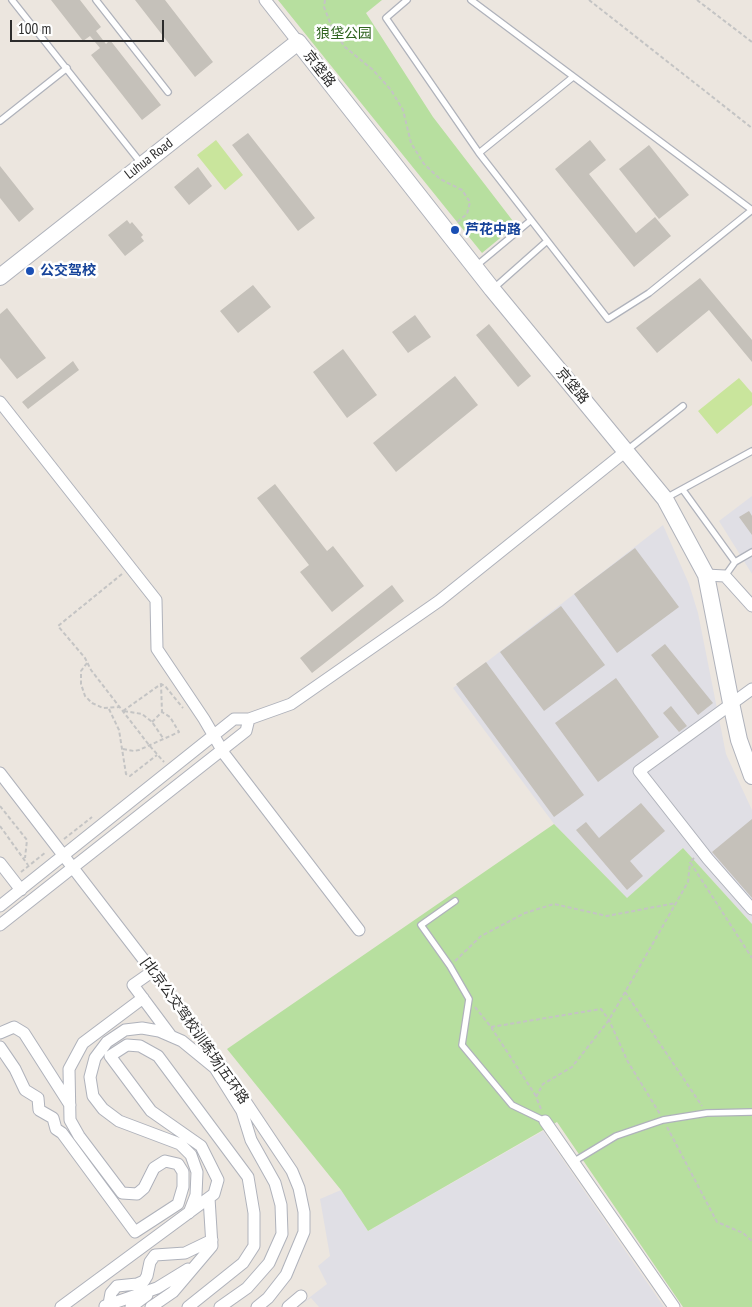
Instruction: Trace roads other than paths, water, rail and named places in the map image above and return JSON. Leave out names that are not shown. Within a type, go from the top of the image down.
[{"type":"street","points":[[264,0],[298,42]]},
{"type":"street","name":"Luhua Road","points":[[0,277],[298,42]]},
{"type":"street","name":"京垡路","points":[[298,42],[492,289],[665,499],[706,575],[739,740],[752,776]]},
{"type":"street","points":[[0,402],[156,600],[157,649],[222,750],[359,930]]},
{"type":"street","points":[[0,906],[234,720],[249,719],[291,704],[410,621],[626,451]]},
{"type":"street","points":[[706,575],[724,576],[752,606]]},
{"type":"street","points":[[752,689],[639,771],[701,850],[752,909]]},
{"type":"street","points":[[0,925],[246,731],[249,719]]},
{"type":"street","name":"[北京公交驾校训练场]五环路","points":[[0,773],[74,866],[202,1037],[292,1171],[299,1188],[304,1212],[304,1232],[297,1253],[286,1275],[268,1298],[257,1307]]},
{"type":"street","points":[[0,863],[21,890]]},
{"type":"street","points":[[153,971],[133,985],[171,1036]]},
{"type":"street","points":[[0,1048],[15,1069],[26,1090],[38,1098],[39,1110],[53,1118],[56,1129],[62,1133],[135,1232],[178,1204],[184,1187],[183,1172],[178,1164],[165,1161],[154,1168],[144,1188],[137,1194],[122,1193],[79,1136],[70,1120],[69,1069],[83,1043],[143,998]]},
{"type":"street","points":[[0,1034],[14,1027],[24,1033],[70,1105]]},
{"type":"street","points":[[189,1213],[196,1195],[197,1172],[191,1155],[180,1144],[119,1121],[103,1110],[93,1096],[90,1077],[95,1058],[108,1042],[125,1030],[142,1028],[159,1031],[171,1036],[182,1041],[215,1068],[242,1111],[251,1140],[275,1182],[281,1205],[282,1234],[270,1263],[247,1288],[220,1307]]},
{"type":"street","points":[[61,1307],[214,1194],[218,1180],[201,1146],[151,1111],[110,1056],[127,1045],[140,1046],[158,1056],[248,1177],[254,1213],[254,1246],[243,1264],[188,1307]]},
{"type":"street","points":[[545,1121],[674,1307]]},
{"type":"street","points":[[151,1307],[173,1292],[212,1246],[209,1198]]},
{"type":"street","points":[[106,1305],[111,1293],[117,1286],[137,1284],[144,1281],[150,1262],[155,1256],[185,1253],[212,1240]]},
{"type":"street","points":[[131,1307],[157,1288],[200,1262]]},
{"type":"street","points":[[106,1305],[157,1288]]},
{"type":"street","points":[[288,1307],[301,1296]]},
{"type":"lane","points":[[12,0],[142,164]]},
{"type":"lane","points":[[96,0],[168,92]]},
{"type":"lane","points":[[407,0],[386,18],[479,153],[608,319],[649,293],[752,210],[471,0]]},
{"type":"lane","points":[[0,121],[66,68]]},
{"type":"lane","points":[[479,153],[573,77]]},
{"type":"lane","points":[[475,267],[530,221]]},
{"type":"lane","points":[[492,289],[547,241]]},
{"type":"lane","points":[[626,451],[683,406]]},
{"type":"lane","points":[[665,499],[752,451]]},
{"type":"lane","points":[[682,490],[735,562]]},
{"type":"lane","points":[[724,576],[735,562],[752,552]]},
{"type":"lane","points":[[456,901],[421,925],[450,966],[469,1000],[462,1045],[512,1105],[545,1121]]},
{"type":"lane","points":[[573,1162],[616,1136],[664,1120],[707,1113],[752,1112]]},
{"type":"place","name":"芦花中路","points":[[455,230]]},
{"type":"place","name":"公交驾校","points":[[30,271]]},
{"type":"park label","name":"狼垡公园","points":[[344,34]]}]
